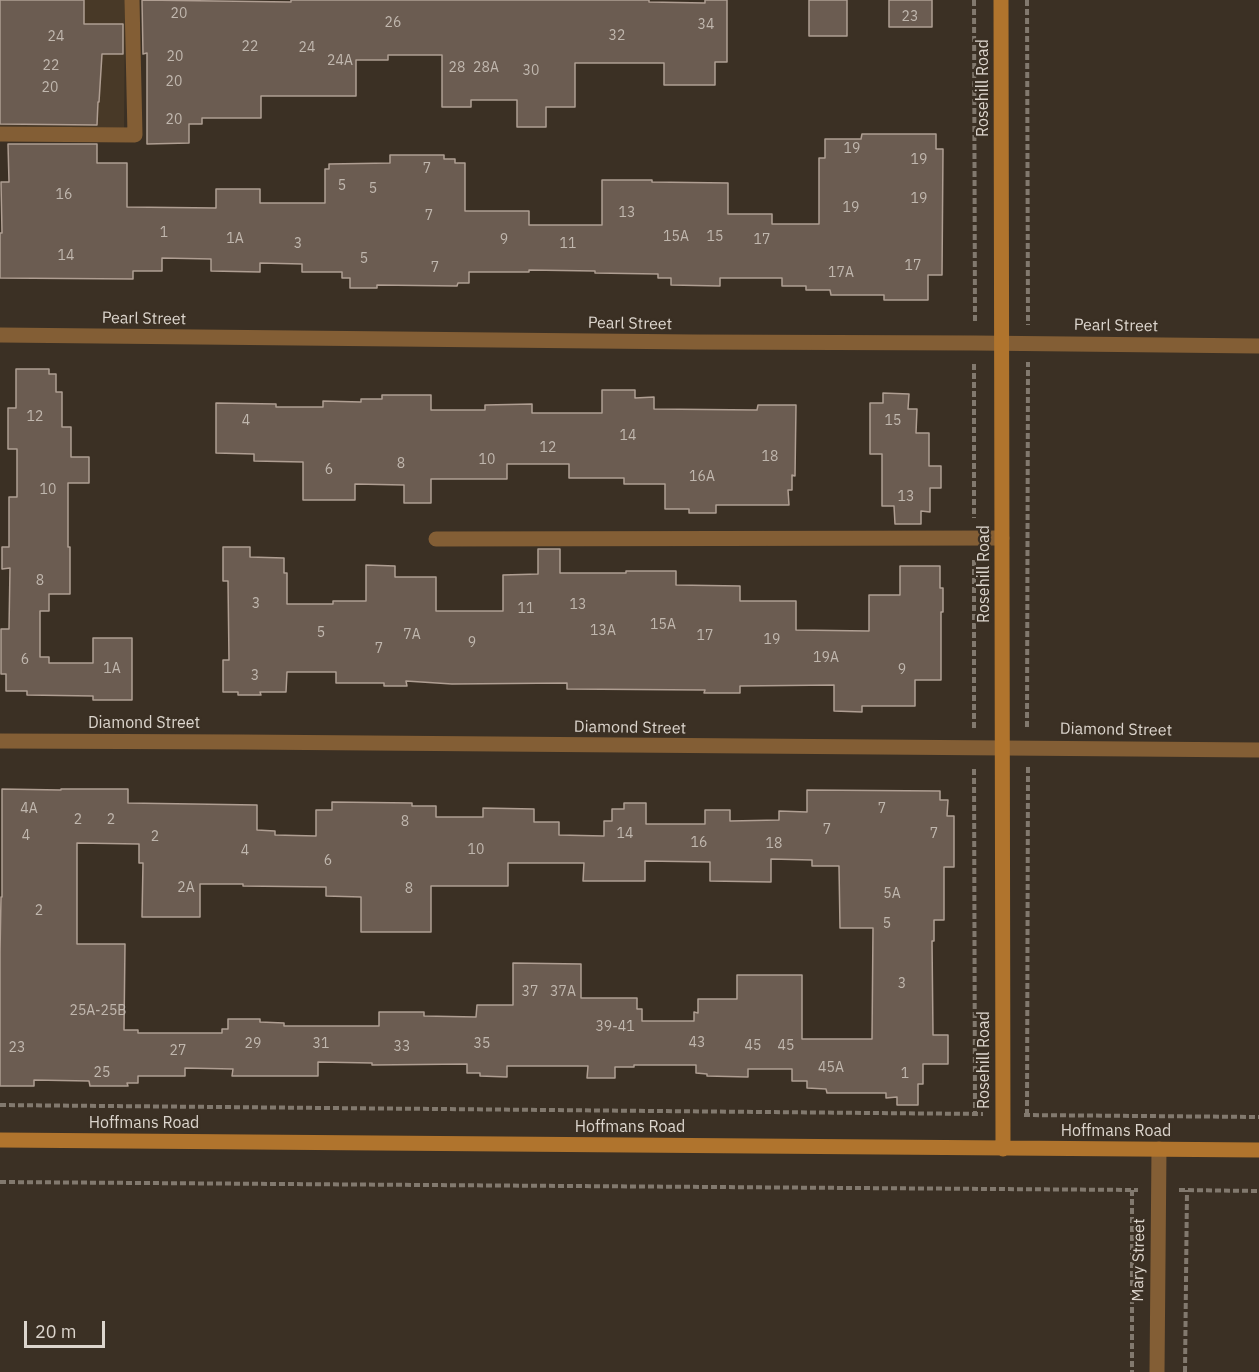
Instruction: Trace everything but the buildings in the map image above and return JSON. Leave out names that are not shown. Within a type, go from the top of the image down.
[{"type":"main road","name":"Rosehill Road","points":[[1001,0],[1003,1149]]},
{"type":"main road","name":"Hoffmans Road","points":[[0,1140],[1259,1150]]},
{"type":"street","points":[[0,134],[135,135],[132,0]]},
{"type":"street","name":"Pearl Street","points":[[0,335],[1259,346]]},
{"type":"street","points":[[436,539],[1002,538]]},
{"type":"street","name":"Diamond Street","points":[[0,741],[1259,750]]},
{"type":"street","name":"Mary Street","points":[[1157,1372],[1159,1149]]},
{"type":"path","points":[[1027,0],[1027,1114]]},
{"type":"path","points":[[0,1105],[1259,1117]]},
{"type":"path","points":[[0,1182],[1259,1191]]},
{"type":"path","points":[[1132,1190],[1132,1372]]},
{"type":"path","points":[[1185,1372],[1187,1190]]},
{"type":"shaded area","points":[[0,0],[125,0],[124,128],[0,126]]}]
